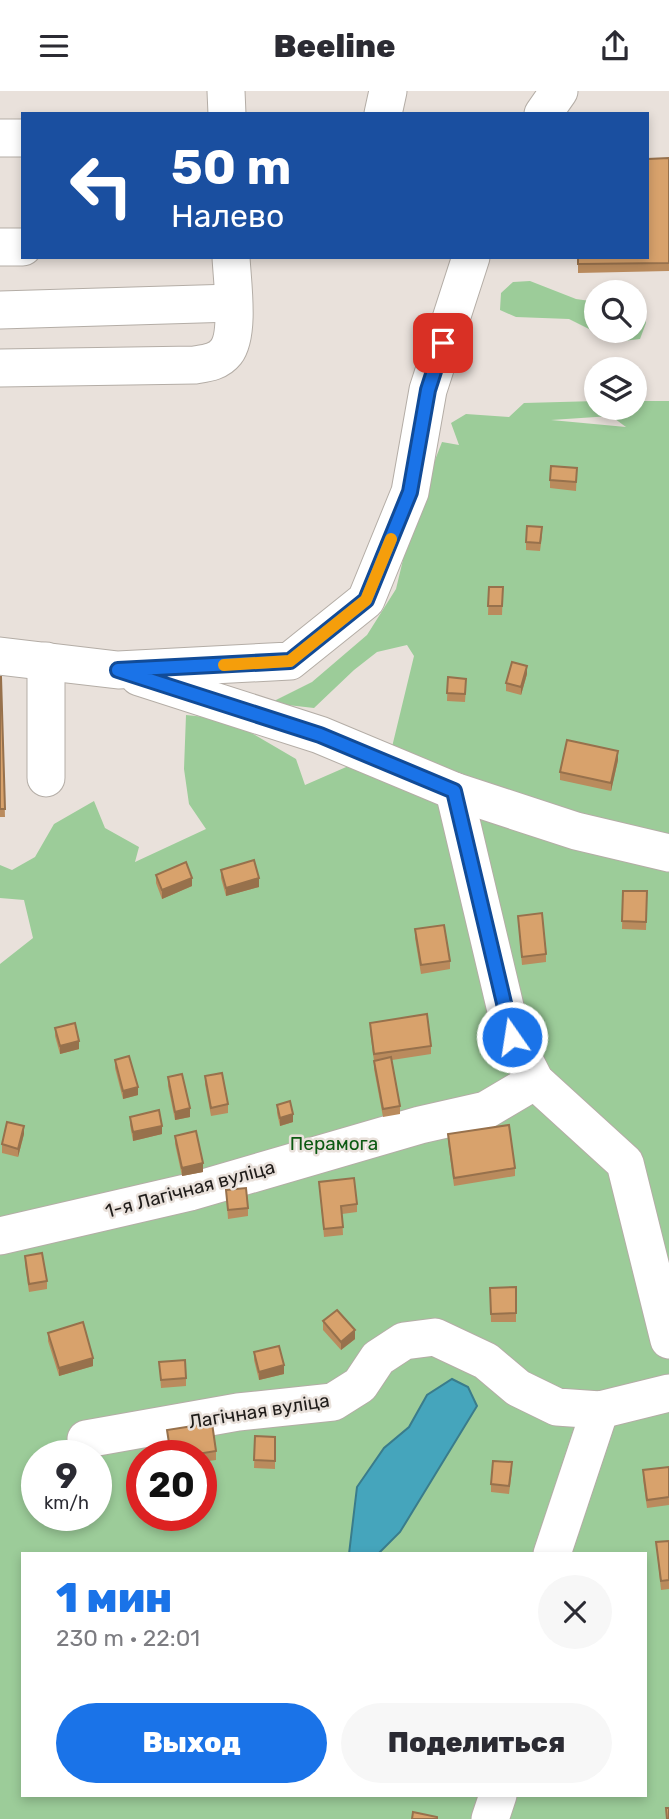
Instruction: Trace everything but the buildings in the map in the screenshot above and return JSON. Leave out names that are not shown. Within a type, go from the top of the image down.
[{"type":"lane","points":[[226,91],[227,112]]},
{"type":"lane","points":[[383,112],[388,91]]},
{"type":"lane","points":[[544,112],[560,91]]},
{"type":"lane","points":[[0,138],[21,138]]},
{"type":"lane","points":[[0,247],[21,247]]},
{"type":"lane","points":[[0,368],[209,363],[225,353],[233,334],[231,259]]},
{"type":"lane","points":[[0,656],[118,670],[290,661],[366,600],[410,492],[428,390],[470,259]]},
{"type":"lane","points":[[0,310],[233,303]]},
{"type":"lane","points":[[46,661],[46,778]]},
{"type":"lane","points":[[118,670],[320,735],[454,791],[576,831],[669,853]]},
{"type":"lane","points":[[454,791],[512,1037],[535,1081],[625,1163],[669,1340]]},
{"type":"lane","name":"1-я Лагічная вуліца","points":[[0,1236],[190,1192],[419,1125],[486,1110],[535,1081]]},
{"type":"lane","name":"Лагічная вуліца","points":[[86,1439],[238,1412],[333,1402],[360,1385],[378,1358],[404,1341],[435,1337],[486,1361],[518,1388],[557,1407],[600,1411],[669,1393]]},
{"type":"lane","points":[[553,1552],[600,1411]]},
{"type":"lane","points":[[490,1819],[497,1797]]},
{"type":"green space","points":[[530,281],[584,300],[584,326],[569,319],[516,317],[500,310],[501,293],[513,282]]},
{"type":"green space","name":"Перамога","points":[[584,401],[584,418],[551,420],[626,427],[616,420],[647,420],[647,401],[669,401],[669,1819],[0,1819],[0,964],[33,938],[24,900],[0,898],[0,865],[12,870],[35,857],[54,824],[94,801],[105,828],[139,847],[135,862],[206,829],[189,804],[184,769],[186,715],[224,719],[296,759],[305,785],[392,747],[414,656],[407,645],[377,652],[314,708],[270,703],[312,682],[367,635],[396,589],[414,514],[442,442],[459,445],[451,423],[466,414],[509,417],[524,403]]},
{"type":"water","points":[[452,1379],[468,1387],[477,1406],[400,1532],[380,1552],[349,1552],[357,1487],[384,1448],[409,1427],[427,1395]]},
{"type":"slow traffic","points":[[224,665],[290,661],[366,600],[391,539]]},
{"type":"route","points":[[443,343],[428,390],[410,492],[366,600],[290,661],[118,670],[320,735],[454,791],[512,1037]]}]
